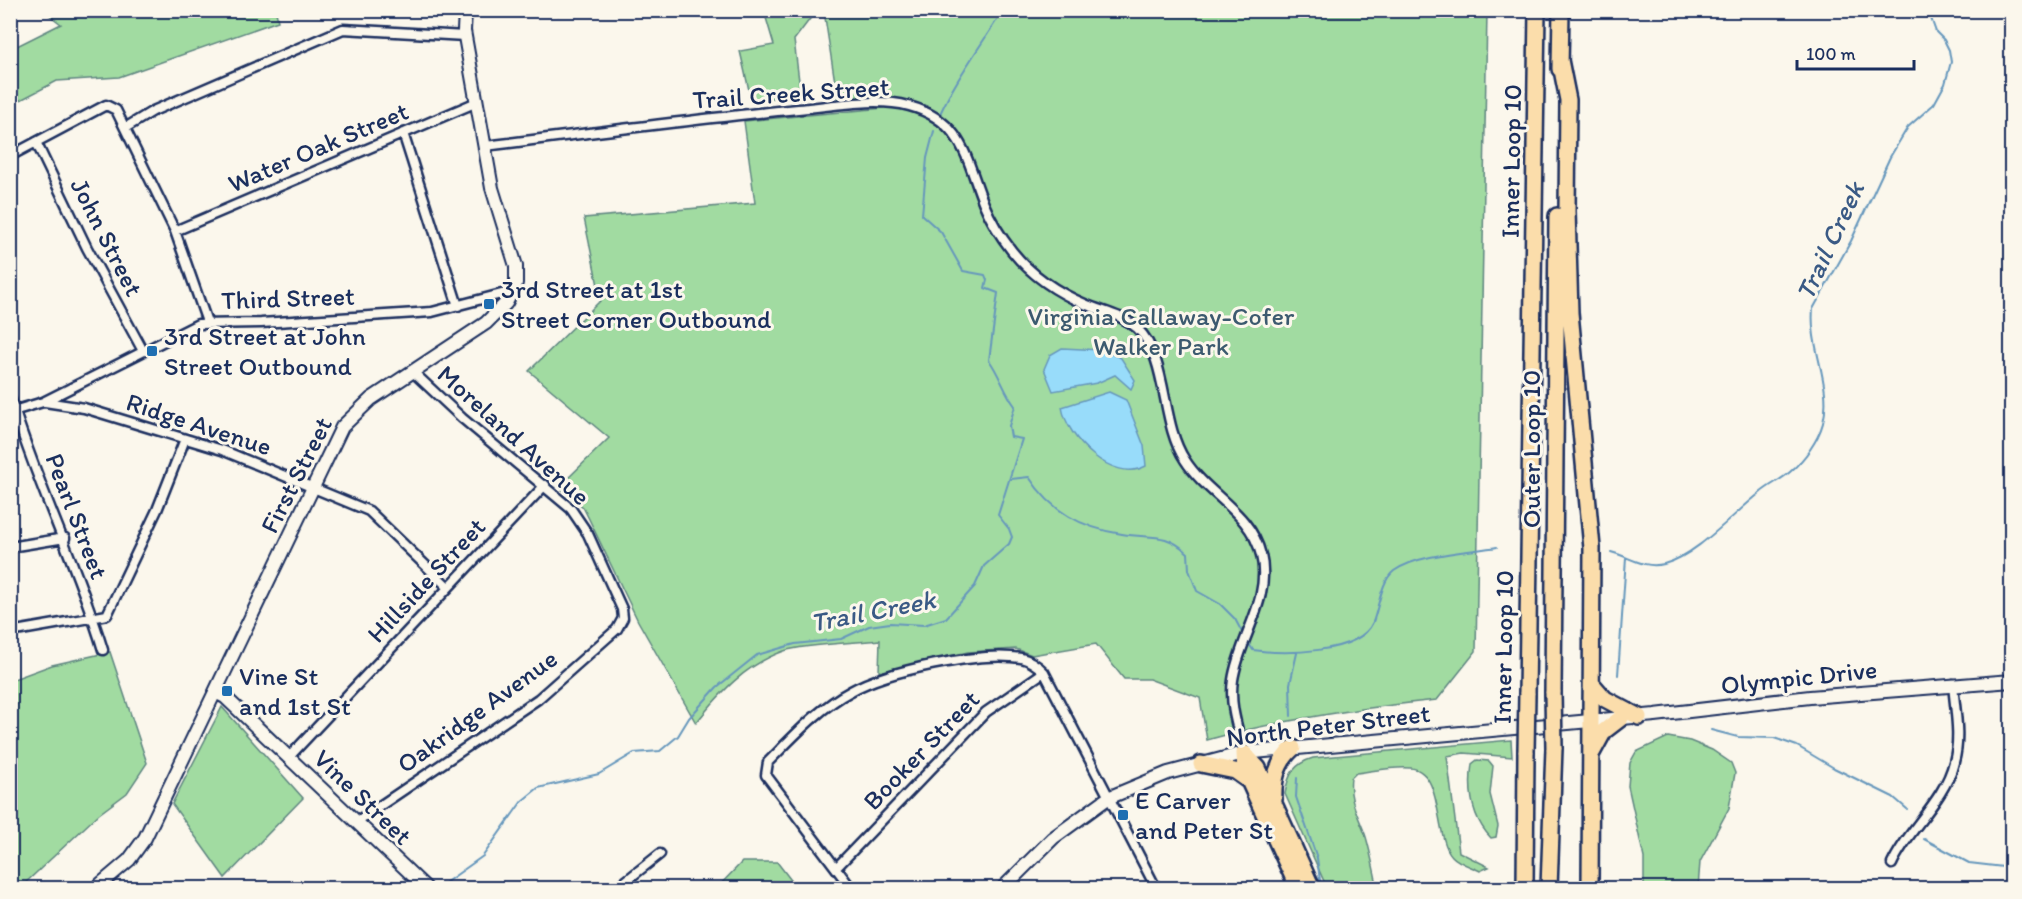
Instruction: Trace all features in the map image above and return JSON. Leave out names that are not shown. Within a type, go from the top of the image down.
[{"type":"highway","name":"Inner Loop 10","points":[[1525,888],[1537,10]]},
{"type":"highway","name":"Outer Loop 10","points":[[1550,888],[1554,748],[1561,10]]},
{"type":"highway","points":[[1560,60],[1568,100],[1569,313],[1592,548],[1590,888]]},
{"type":"highway","points":[[1592,684],[1605,699],[1639,717]]},
{"type":"highway","points":[[1592,753],[1604,731],[1621,718]]},
{"type":"highway","points":[[1275,806],[1273,787],[1276,771],[1284,755],[1293,748]]},
{"type":"highway","points":[[1244,753],[1245,772],[1298,888]]},
{"type":"highway","points":[[1244,753],[1258,768],[1312,888]]},
{"type":"highway","points":[[1201,764],[1235,771],[1249,781]]},
{"type":"highway","points":[[1514,888],[1525,832]]},
{"type":"street","points":[[465,10],[464,33],[492,188],[516,266],[513,291]]},
{"type":"street","points":[[125,128],[153,111],[343,29],[464,33]]},
{"type":"street","name":"Water Oak Street","points":[[175,231],[477,102]]},
{"type":"street","name":"Trail Creek Street","points":[[485,146],[751,114],[866,104],[903,105],[932,116],[950,130],[965,149],[993,222],[1023,263],[1060,292],[1117,315],[1143,336],[1154,357],[1170,424],[1185,461],[1209,489],[1243,519],[1260,550],[1264,574],[1257,608],[1238,662],[1232,704],[1244,753]]},
{"type":"street","points":[[10,156],[106,105],[116,110],[175,231],[207,322]]},
{"type":"street","points":[[403,133],[458,306]]},
{"type":"street","name":"John Street","points":[[36,142],[87,248],[143,351]]},
{"type":"street","name":"Third Street","points":[[13,411],[43,402],[192,326],[207,322],[261,324],[432,312],[513,291]]},
{"type":"street","name":"First Street","points":[[96,888],[139,848],[335,438],[353,414],[486,323],[499,312],[513,291]]},
{"type":"street","name":"Moreland Avenue","points":[[413,372],[462,418],[572,509],[588,534],[622,609],[623,618],[618,629]]},
{"type":"street","name":"Pearl Street","points":[[10,396],[13,411],[65,538],[103,650]]},
{"type":"street","name":"Ridge Avenue","points":[[43,402],[84,408],[222,450],[369,511],[448,587]]},
{"type":"street","points":[[10,632],[104,617],[110,611],[158,510],[185,439]]},
{"type":"street","name":"Hillside Street","points":[[289,757],[545,485]]},
{"type":"street","points":[[10,548],[65,538]]},
{"type":"street","name":"Oakridge Avenue","points":[[356,822],[537,699],[618,629]]},
{"type":"street","points":[[851,888],[766,775],[765,768],[802,728],[849,692],[875,680],[944,663],[999,657],[1028,660],[1044,672],[1156,888]]},
{"type":"street","name":"Booker Street","points":[[836,868],[986,712],[1044,672]]},
{"type":"street","name":"Olympic Drive","points":[[1591,721],[1805,697],[2012,681]]},
{"type":"street","points":[[1892,864],[1899,849],[1944,785],[1954,764],[1957,728],[1953,684]]},
{"type":"street","name":"Vine Street","points":[[215,692],[225,697],[426,888]]},
{"type":"street","name":"North Peter Street","points":[[1003,888],[1053,838],[1108,798],[1153,779],[1201,764],[1244,753],[1591,721]]},
{"type":"street","points":[[617,888],[660,854]]},
{"type":"green space","points":[[257,10],[276,12],[278,21],[119,77],[57,81],[11,105],[11,49],[61,24],[44,11]]},
{"type":"green space","points":[[764,11],[816,11],[794,40],[801,97],[751,99],[740,51],[774,45]]},
{"type":"green space","name":"Virginia Callaway-Cofer Walker Park","points":[[824,11],[1487,11],[1476,651],[1437,700],[1321,715],[1207,740],[1200,698],[1149,679],[1124,679],[1096,644],[1032,655],[1016,649],[968,652],[879,672],[880,640],[804,647],[784,651],[770,657],[735,681],[696,723],[638,621],[583,507],[559,487],[609,438],[529,371],[601,300],[584,218],[755,203],[744,121],[883,108],[883,99],[838,102]]},
{"type":"green space","points":[[110,652],[147,763],[127,793],[99,814],[22,886],[11,876],[11,680],[52,665]]},
{"type":"green space","points":[[222,707],[303,798],[225,878],[172,804]]},
{"type":"green space","points":[[1668,737],[1690,741],[1712,750],[1731,763],[1735,773],[1729,808],[1700,862],[1698,888],[1644,888],[1644,858],[1628,786],[1630,763],[1636,752]]},
{"type":"green space","points":[[1511,740],[1512,757],[1464,753],[1447,756],[1459,852],[1489,867],[1480,871],[1461,863],[1452,856],[1446,847],[1434,793],[1429,781],[1421,772],[1411,768],[1384,769],[1356,773],[1351,778],[1350,786],[1366,837],[1378,888],[1327,888],[1285,794],[1290,775],[1301,763],[1313,758]]},
{"type":"green space","points":[[1477,760],[1489,761],[1493,766],[1490,794],[1498,826],[1496,837],[1491,838],[1484,830],[1472,803],[1472,764]]},
{"type":"green space","points":[[742,862],[777,862],[797,888],[717,888]]},
{"type":"water","points":[[1062,348],[1102,350],[1121,358],[1135,380],[1131,389],[1115,375],[1097,383],[1053,391],[1044,369],[1050,355]]},
{"type":"water","points":[[1109,392],[1126,400],[1144,446],[1146,466],[1133,470],[1120,469],[1106,464],[1082,444],[1066,419],[1062,407]]},
{"type":"waterway","points":[[939,116],[961,75],[1003,10]]},
{"type":"waterway","name":"Trail Creek","points":[[1611,552],[1650,565],[1664,564],[1676,559],[1702,543],[1764,490],[1783,478],[1800,462],[1814,443],[1823,423],[1825,394],[1814,338],[1813,309],[1851,241],[1890,157],[1908,127],[1934,104],[1945,84],[1951,62],[1949,50],[1944,40],[1936,32],[1928,10]]},
{"type":"waterway","name":"Trail Creek","points":[[438,888],[483,856],[522,801],[538,788],[599,774],[634,753],[660,751],[678,736],[689,718],[717,687],[757,655],[795,644],[841,639],[869,626],[890,623],[924,625],[946,618],[975,586],[984,566],[1009,544],[1012,537],[1009,529],[998,515],[1022,439],[1011,437],[1009,426],[1015,406],[989,360],[998,293],[985,288],[987,280],[985,275],[963,271],[941,232],[922,215],[927,158],[934,131]]},
{"type":"waterway","name":"Trail Creek","points":[[1011,479],[1029,477],[1057,508],[1080,522],[1107,531],[1172,541],[1188,553],[1189,570],[1197,591],[1220,604],[1235,619],[1244,636]]},
{"type":"waterway","name":"Trail Creek","points":[[1247,641],[1253,650],[1282,652],[1319,650],[1352,641],[1365,633],[1373,622],[1383,588],[1394,571],[1404,565],[1429,557],[1497,547]]},
{"type":"waterway","points":[[1618,675],[1626,558]]},
{"type":"waterway","points":[[1291,716],[1290,684],[1297,653]]},
{"type":"waterway","points":[[1711,730],[1738,737],[1774,738],[1797,746],[1834,768],[1893,797],[1907,809]]},
{"type":"waterway","points":[[1297,778],[1296,797],[1317,858],[1321,888]]},
{"type":"waterway","points":[[1924,839],[1969,863],[2012,868]]},
{"type":"railway","points":[[382,10],[493,16],[548,15],[604,10]]},
{"type":"place","name":"3rd Street at 1st Street Corner Outbound","points":[[489,304]]},
{"type":"place","name":"3rd Street at John Street Outbound","points":[[152,351]]},
{"type":"place","name":"Vine St and 1st St","points":[[227,691]]},
{"type":"place","name":"E Carver and Peter St","points":[[1123,815]]}]
